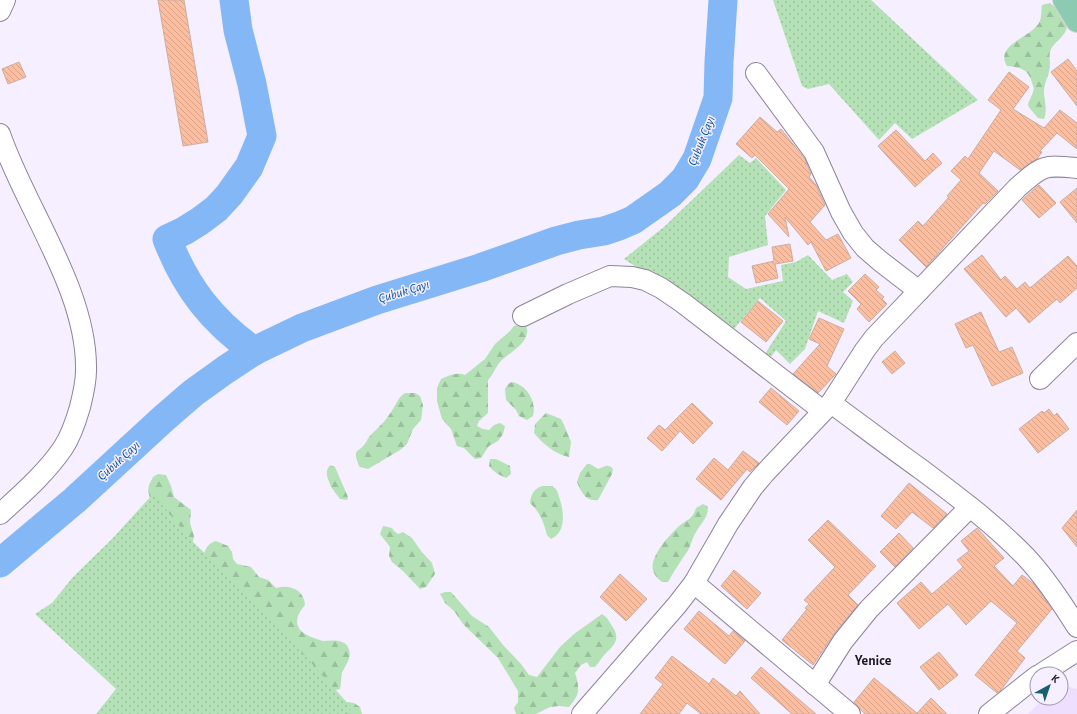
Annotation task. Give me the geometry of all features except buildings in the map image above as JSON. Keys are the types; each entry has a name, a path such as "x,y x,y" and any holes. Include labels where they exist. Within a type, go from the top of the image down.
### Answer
{"main road":[{"path":"1064,0 1077,21"}],"street":[{"path":"0,10 5,0"},
{"path":"756,73 814,152 841,212 853,232 865,248 919,291"},
{"path":"0,134 20,184 61,268 74,304 85,346 86,371 84,392 71,434 63,448 31,485 0,514"},
{"path":"582,714 672,610 694,582 728,524 753,487 827,407 874,338 1017,188 1032,175 1047,166 1077,168"},
{"path":"523,316 610,276 632,277 645,280 661,288 970,507 1000,532 1026,557 1060,601 1077,627"},
{"path":"1040,379 1077,343"},
{"path":"815,685 843,641 870,609 970,507"},
{"path":"694,582 848,714"},
{"path":"1054,666 1077,651"},
{"path":"989,714 1029,682"}],"shaded area":[{"path":"1069,687 1077,689 1077,714 1028,714 1036,706 1069,706"}],"green space":[{"path":"773,0 871,0 978,100 912,139 895,123 879,140 829,84 808,89 802,86"},
{"path":"1050,3 1063,15 1067,28 1050,52 1050,68 1044,88 1046,108 1044,119 1038,118 1028,104 1034,89 1028,74 1022,69 1007,66 1004,59 1005,53 1009,47 1035,28 1039,23 1042,5"},
{"path":"739,155 750,163 756,158 786,190 765,216 768,245 729,257 728,277 746,289 783,281 781,265 796,262 808,255 832,280 847,274 853,282 843,292 853,301 844,323 818,311 805,349 790,364 776,350 770,358 765,354 786,321 760,298 734,329 703,305 668,283 646,273 624,259 665,226"},
{"path":"526,323 526,338 516,349 500,362 488,380 488,413 479,421 477,426 489,430 494,425 500,423 505,426 503,434 498,441 489,446 481,458 475,459 464,448 457,446 451,429 442,419 437,401 437,388 441,379 456,374 465,375 485,359 495,344 514,326"},
{"path":"512,382 526,390 534,405 533,416 527,420 519,416 516,410 506,400 505,389 508,384"},
{"path":"405,393 415,393 420,396 423,405 421,420 413,429 407,444 400,450 368,469 360,467 356,458 356,453 385,421"},
{"path":"546,413 561,419 571,442 569,457 559,454 550,448 534,433 535,424"},
{"path":"490,459 496,459 510,466 511,474 506,478 497,473 489,466"},
{"path":"587,464 590,464 598,469 609,466 613,469 612,474 598,500 590,499 584,496 577,482 580,473"},
{"path":"330,465 335,467 348,497 347,500 340,499 331,487 327,476 327,470"},
{"path":"158,474 166,475 174,497 191,510 190,523 194,536 192,546 151,502 148,491 149,485 153,477"},
{"path":"542,486 552,486 556,489 562,508 563,523 561,530 551,539 547,535 539,514 530,503 533,492"},
{"path":"153,494 192,541 256,602 352,708 345,714 96,714 116,689 35,614 52,603 73,577 112,539"},
{"path":"703,504 708,507 706,517 668,582 662,582 656,577 653,570 654,559 657,553 673,532 680,525 691,518 696,508"},
{"path":"383,526 392,528 398,534 403,532 412,538 432,563 435,574 426,587 420,589 392,562 389,556 390,547 380,534"},
{"path":"216,541 228,546 232,552 233,559 237,564 251,567 259,577 268,580 276,588 286,587 295,589 302,595 305,605 297,620 299,629 316,639 323,641 334,640 347,645 350,656 342,673 340,689 329,692 204,554 208,546"},
{"path":"451,592 472,616 489,627 529,675 537,677 560,647 574,634 602,614 608,619 614,630 616,640 613,646 595,667 590,667 587,662 581,665 575,673 578,683 578,691 569,707 550,707 536,714 516,714 514,708 518,702 518,691 498,658 464,625 454,611 445,603 440,594"},
{"path":"348,702 354,703 360,707 362,714 325,714"}],"waterway":[{"path":"234,0 238,30 252,84 262,136 249,167 229,195 216,209 200,221 167,239 174,257 202,302 225,328 254,351"},
{"name":"Çubuk Çayı","path":"0,563 75,500 193,393 254,351 302,328 377,300 480,268 556,241 604,231 619,226 633,220 670,194 685,179 697,159 718,98 723,0"}],"district":[{"name":"Yenice","path":"873,661"}]}
